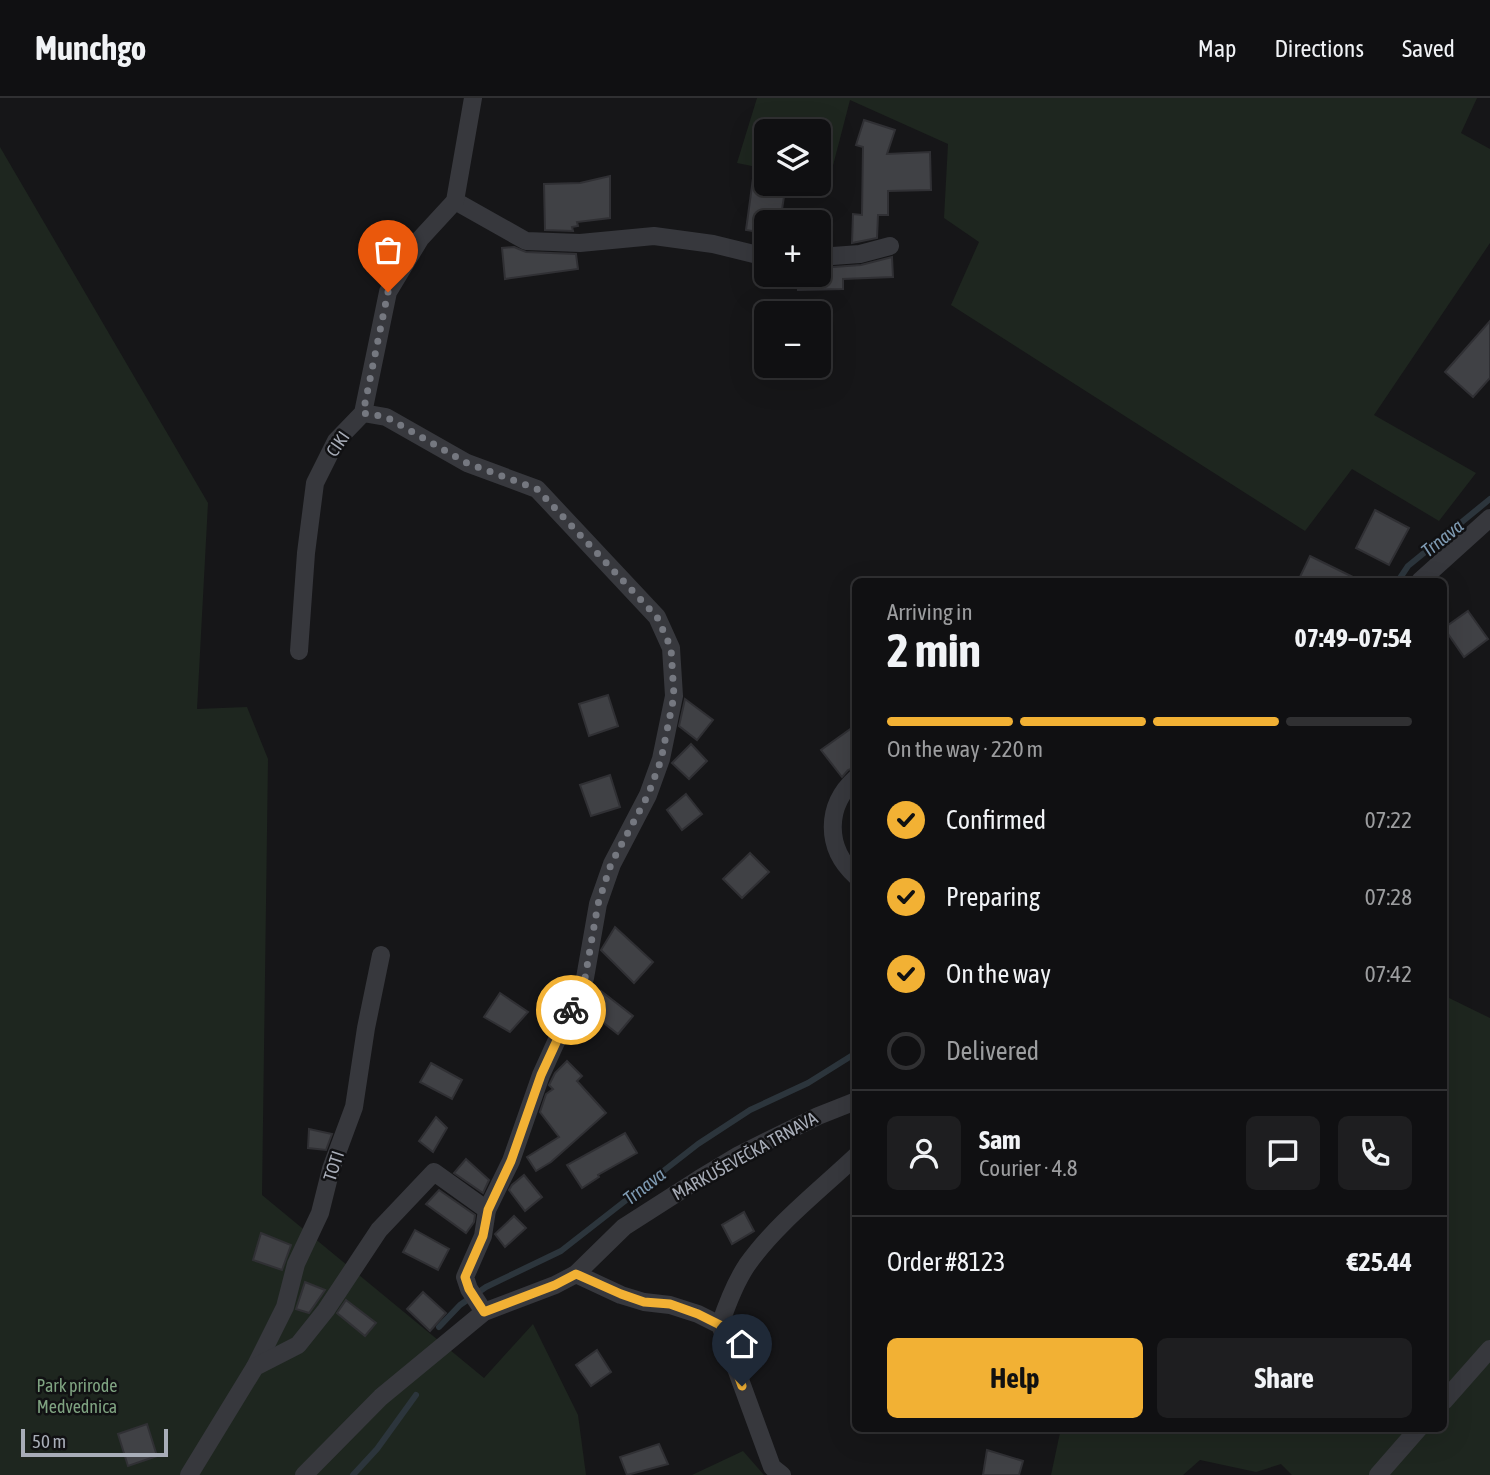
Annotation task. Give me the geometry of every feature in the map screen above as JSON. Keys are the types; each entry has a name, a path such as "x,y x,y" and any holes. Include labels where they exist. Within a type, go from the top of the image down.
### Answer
{"street":[{"path":"474,98 455,201 420,239 388,292 363,413 386,417 467,463 537,489 657,617 671,648 674,696 661,760 648,795 611,864 598,904 585,978 541,1075 511,1161 488,1210 483,1236 465,1277 476,1301"},
{"path":"455,201 526,241 580,243 654,236 713,244 754,254"},
{"path":"831,256 860,254 890,246"},
{"name":"CIKI","path":"299,651 306,553 315,483 336,442 363,413"},
{"path":"1423,578 1490,518"},
{"path":"852,782 841,794 831,822 834,842 846,867 852,872"},
{"name":"TOTI","path":"189,1475 255,1367 285,1307 296,1264 320,1213 331,1169 354,1107 381,955"},
{"name":"MARKUŠEVEČKA TRNAVA","path":"576,1274 624,1227 699,1179 739,1155 818,1116 852,1103"},
{"path":"782,1475 772,1467 720,1325 728,1302 747,1266 764,1243 852,1160"},
{"path":"255,1367 298,1345 326,1310 379,1230 434,1172 488,1210"},
{"path":"304,1475 476,1301 555,1285 576,1274 621,1294 644,1302 670,1304 720,1325"},
{"path":"1447,1398 1490,1349"},
{"path":"1378,1475 1416,1432"}],"green space":[{"path":"757,98 1477,98 1461,133 1490,149 1490,243 1374,415 1476,473 1439,521 1352,469 1305,531 951,305 979,242 944,218 948,144 850,100 831,173 831,119 754,119 754,167 737,163"},
{"name":"Park prirode Medvednica","path":"0,147 208,503 197,709 247,707 268,759 262,1195 484,1378 533,1324 578,1415 586,1475 0,1475"},
{"path":"1447,997 1490,1018 1490,1475 1292,1475 1281,1464 1256,1472 1200,1460 1183,1475 1051,1475 1060,1432 1447,1432"},
{"path":"743,1451 764,1475 692,1475"}],"building":[{"path":"864,120 895,130 887,154 930,152 931,190 888,191 888,215 878,215 877,238 852,243 853,214 862,215 863,147 856,145"},
{"path":"754,171 754,196 784,196 782,210 754,210 754,231 746,230"},
{"path":"610,176 610,218 577,222 578,226 572,227 573,231 545,230 544,184 580,183"},
{"path":"514,247 526,252 576,254 578,269 505,279 502,248"},
{"path":"892,257 893,277 843,279 843,289 798,290 798,287 831,287 831,267 861,265"},
{"path":"1490,321 1490,378 1473,397 1445,372"},
{"path":"1375,510 1409,528 1389,565 1356,548"},
{"path":"1310,556 1355,578 1299,578"},
{"path":"1468,611 1488,639 1464,657 1447,632 1447,626"},
{"path":"608,695 618,726 589,736 579,704"},
{"path":"685,699 713,720 697,740 679,726"},
{"path":"852,728 852,768 842,777 821,750"},
{"path":"691,744 707,761 689,779 672,763"},
{"path":"610,775 620,807 591,816 580,785"},
{"path":"686,794 702,814 682,830 667,810"},
{"path":"750,853 769,872 742,898 723,879"},
{"path":"615,927 653,962 634,983 601,950"},
{"path":"601,991 633,1016 618,1034 587,1010"},
{"path":"500,993 528,1012 510,1032 484,1017"},
{"path":"567,1061 582,1076 577,1081 606,1113 551,1162 536,1171 527,1157 559,1137 540,1112 546,1094 553,1089 549,1085 555,1073"},
{"path":"431,1063 462,1080 452,1099 420,1082"},
{"path":"436,1117 447,1128 433,1152 419,1141"},
{"path":"309,1129 332,1134 326,1150 308,1148"},
{"path":"625,1133 637,1153 598,1175 599,1177 582,1188 567,1165"},
{"path":"466,1159 489,1180 483,1193 454,1173"},
{"path":"524,1175 542,1197 525,1211 509,1190"},
{"path":"439,1190 475,1215 474,1222 466,1233 426,1204"},
{"path":"744,1212 754,1231 732,1244 722,1225"},
{"path":"514,1216 526,1228 505,1247 495,1234"},
{"path":"415,1230 449,1249 438,1270 403,1252"},
{"path":"261,1233 291,1245 282,1270 253,1260"},
{"path":"305,1282 325,1290 309,1313 296,1309"},
{"path":"423,1292 446,1313 430,1331 407,1309"},
{"path":"346,1300 376,1323 365,1336 337,1313"},
{"path":"597,1350 611,1372 591,1386 576,1365"},
{"path":"147,1424 157,1456 128,1466 118,1434"},
{"path":"659,1444 668,1464 627,1475 620,1457"},
{"path":"987,1450 1023,1461 1019,1475 983,1475"}],"waterway":[{"name":"Trnava","path":"1400,578 1408,566 1490,499"},
{"name":"Trnava","path":"439,1327 460,1305 486,1287 561,1251 698,1144 750,1110 808,1083 852,1056"},
{"name":"Trnava","path":"353,1475 377,1449 416,1395"}],"way so far":[{"path":"388,292 363,413 386,417 467,463 537,489 657,617 671,648 674,696 661,760 648,795 611,864 598,904 585,978 571,1010"}],"route":[{"path":"571,1010 541,1075 511,1161 488,1210 483,1236 465,1277 469,1289 484,1312 555,1285 576,1274 644,1302 670,1304 720,1325 742,1386"}]}
